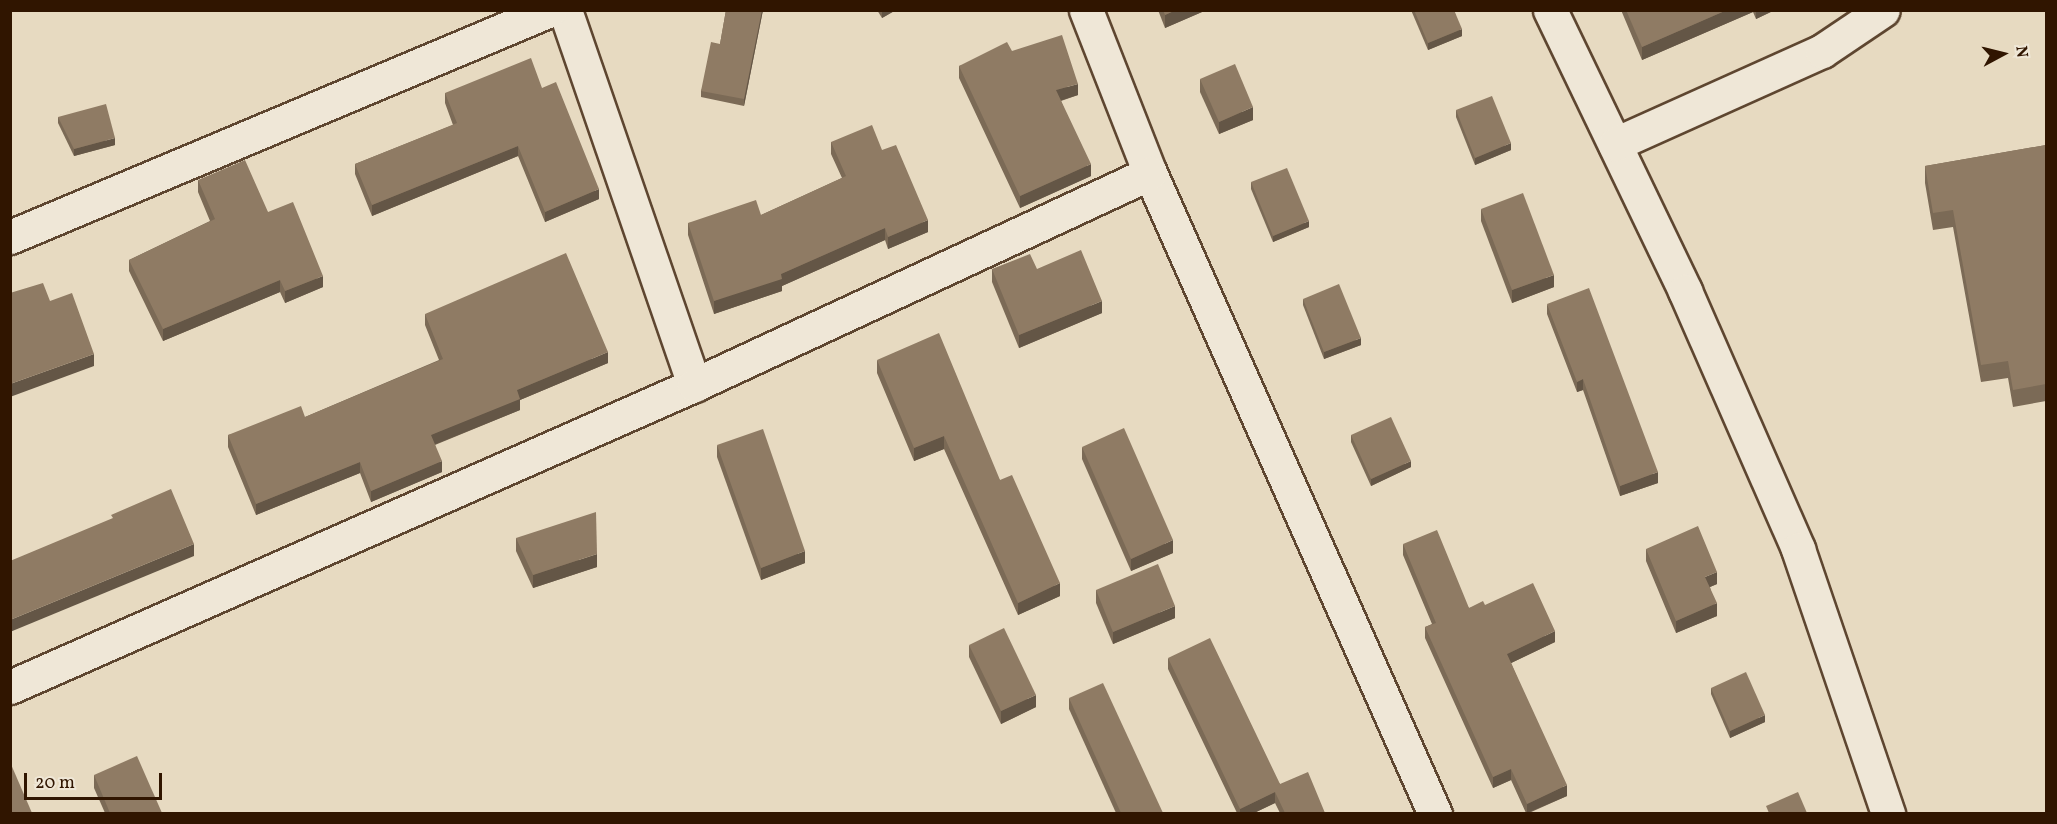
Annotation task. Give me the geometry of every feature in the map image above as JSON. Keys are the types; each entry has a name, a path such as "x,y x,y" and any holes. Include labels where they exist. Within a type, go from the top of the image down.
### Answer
{"street":[{"path":"10,237 550,10"},
{"path":"565,10 694,385"},
{"path":"1086,10 1150,173 1435,813"},
{"path":"1550,10 1615,144 1798,549 1888,813"},
{"path":"1615,144 1822,51 1883,10"},
{"path":"10,687 694,385 1150,173"}],"building":[{"path":"726,10 762,10 744,99 701,91 711,42 720,44"},
{"path":"1163,10 1176,10 1165,15"},
{"path":"1414,10 1454,10 1462,29 1428,43"},
{"path":"1626,10 1727,10 1642,47"},
{"path":"1062,35 1078,84 1056,90 1091,164 1020,196 959,66 1007,42 1012,51"},
{"path":"531,58 542,88 556,82 599,189 545,212 518,146 372,205 355,164 457,123 445,93"},
{"path":"1235,64 1253,107 1219,122 1200,79"},
{"path":"1492,96 1511,143 1475,158 1456,110"},
{"path":"106,104 115,138 74,149 58,117"},
{"path":"872,125 882,150 896,145 928,220 888,237 885,228 781,274 782,279 714,301 688,223 756,200 761,215 846,176 831,142"},
{"path":"2046,145 2046,384 2013,390 2008,361 1981,365 1953,210 1933,213 1925,166"},
{"path":"245,160 268,212 293,202 323,276 285,291 280,280 163,329 129,260 215,219 198,180"},
{"path":"1287,168 1309,221 1273,236 1251,182"},
{"path":"1523,193 1554,275 1512,290 1481,209"},
{"path":"1081,250 1102,301 1019,335 992,269 1030,254 1037,269"},
{"path":"566,253 608,352 517,390 520,399 431,435 442,461 371,491 360,462 256,504 228,435 301,406 305,417 443,359 425,314"},
{"path":"43,283 50,301 72,293 94,354 10,384 10,293"},
{"path":"1339,284 1361,338 1324,352 1303,299"},
{"path":"1589,288 1658,472 1620,486 1583,379 1577,382 1547,304"},
{"path":"939,333 1000,480 1012,475 1060,583 1018,603 944,436 914,448 877,360"},
{"path":"1391,417 1411,461 1371,479 1351,435"},
{"path":"1124,428 1173,540 1131,559 1082,447"},
{"path":"763,429 805,551 761,568 717,445"},
{"path":"171,489 194,544 10,620 10,561 113,518 111,515"},
{"path":"596,512 597,554 533,575 516,538"},
{"path":"1698,526 1717,572 1705,577 1717,603 1676,621 1646,549"},
{"path":"1437,530 1469,608 1483,601 1485,605 1533,583 1555,631 1507,654 1567,785 1527,804 1511,769 1493,777 1425,627 1436,623 1403,544"},
{"path":"1158,564 1175,606 1113,632 1096,590"},
{"path":"1004,628 1036,695 1001,711 969,645"},
{"path":"1210,638 1280,784 1308,772 1325,813 1285,813 1275,792 1240,809 1168,658"},
{"path":"1746,672 1765,715 1730,731 1711,688"},
{"path":"1103,683 1163,813 1121,813 1069,698"},
{"path":"137,756 162,813 110,813 94,775"},
{"path":"10,762 32,813 10,813"},
{"path":"1798,792 1807,813 1769,813 1766,806"}]}
